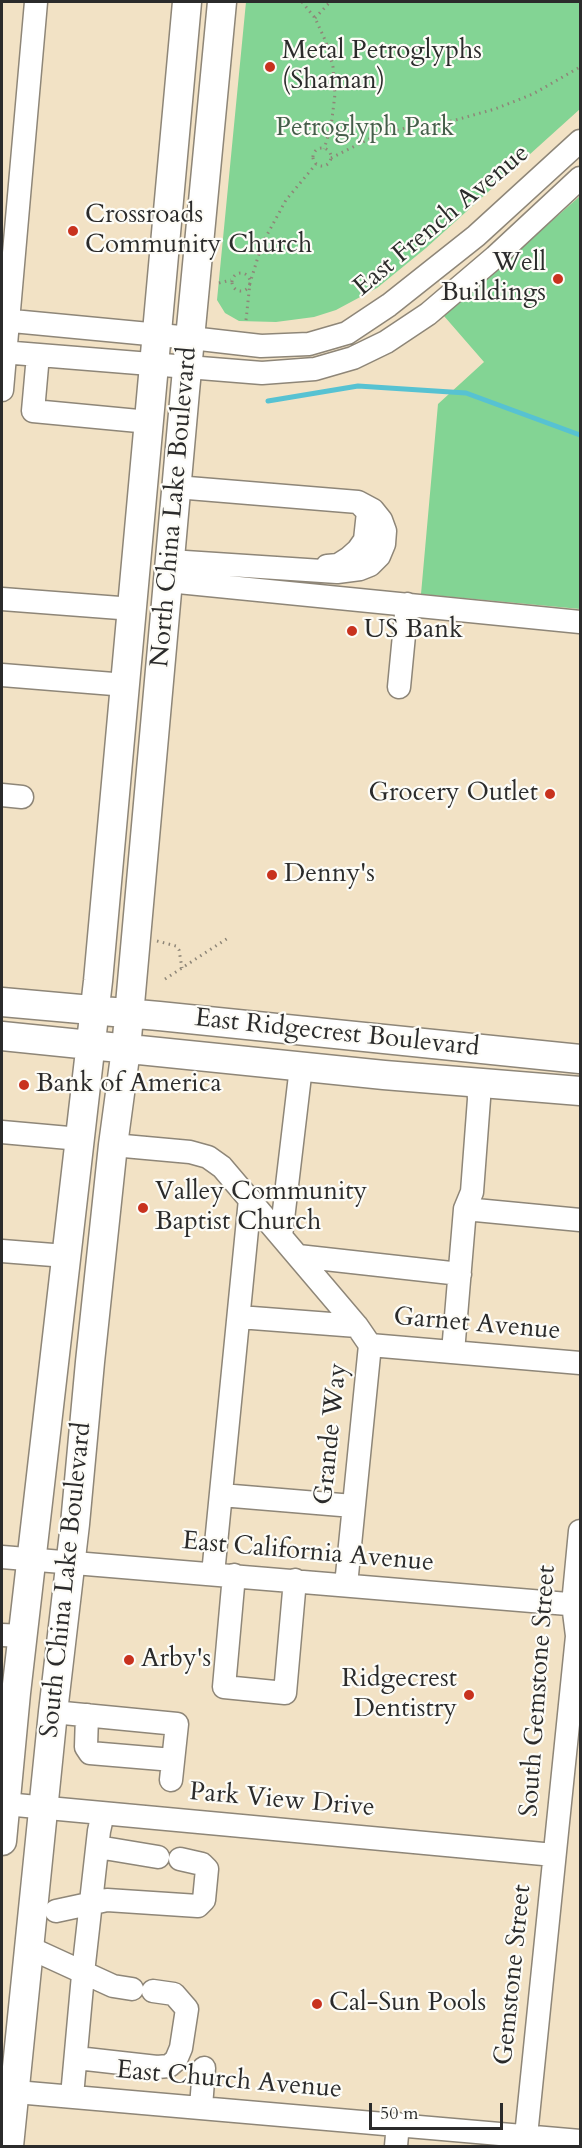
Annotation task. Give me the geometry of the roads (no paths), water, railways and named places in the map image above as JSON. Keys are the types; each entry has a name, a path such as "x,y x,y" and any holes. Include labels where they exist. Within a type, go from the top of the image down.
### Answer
{"main road":[{"name":"North China Lake Boulevard","path":"94,1010 126,685 187,2"},
{"path":"207,2 199,101 210,129"},
{"name":"North China Lake Boulevard","path":"129,1013 222,2"},
{"path":"141,516 150,526 156,545 149,638 152,649 162,660"},
{"name":"East Ridgecrest Boulevard","path":"2,1002 580,1059"},
{"name":"South China Lake Boulevard","path":"2,1841 12,1635 31,1559 94,1010"},
{"name":"South China Lake Boulevard","path":"9,2146 9,2090 30,1948 113,1145 129,1013"},
{"name":"East Ridgecrest Boulevard","path":"2,1036 301,1067 580,1091"}],"street":[{"path":"2,390 4,321 36,2"},
{"name":"East French Avenue","path":"4,321 261,346 309,344 347,333 390,305 476,237 580,141"},
{"path":"3,352 262,373 315,369 353,358 386,342 428,314 495,257 580,178"},
{"path":"38,356 33,411 149,422"},
{"path":"169,571 337,572 360,569 370,565 379,556 384,544 385,531 381,520 374,510 358,502 176,488"},
{"path":"169,571 407,604 580,622"},
{"path":"2,599 133,609"},
{"path":"399,687 407,604"},
{"path":"2,675 126,685"},
{"path":"281,1236 301,1067"},
{"path":"453,1352 465,1209 472,1192 478,1083"},
{"path":"2,1132 80,1139"},
{"name":"Grande Way","path":"113,1145 190,1152 208,1157 222,1167 357,1326 369,1345 346,1585"},
{"path":"250,1199 221,1495 224,1687 285,1693 295,1580"},
{"path":"465,1209 580,1220"},
{"path":"2,1251 66,1257"},
{"path":"298,1256 460,1274"},
{"path":"239,1317 357,1326"},
{"name":"Garnet Avenue","path":"369,1345 580,1363"},
{"path":"221,1495 353,1506"},
{"name":"South Gemstone Street","path":"554,1855 577,1630 580,1531"},
{"name":"East California Avenue","path":"2,1557 577,1604"},
{"path":"53,1712 87,1715 177,1725 172,1770 90,1753 86,1746 87,1715"},
{"name":"Park View Drive","path":"5,1804 554,1855"},
{"path":"72,2096 101,1813"},
{"path":"101,1813 90,1885 107,1900"},
{"path":"56,1911 107,1900 198,1906 204,1900 207,1869 202,1864 98,1847"},
{"name":"Gemstone Street","path":"526,2136 554,1855"},
{"path":"30,1948 133,1989 174,1994 187,2008 182,2048 176,2060 169,2066 156,2067 77,2058"},
{"path":"81,2000 133,1989"},
{"path":"201,2107 204,2068"},
{"name":"East Church Avenue","path":"9,2090 201,2107 397,2135 526,2136 580,2141"}],"waterway":[{"path":"268,401 358,386 466,393 580,435"}],"place":[{"name":"Metal Petroglyphs (Shaman)","path":"270,67"},
{"name":"Crossroads Community Church","path":"73,231"},
{"name":"Well Buildings","path":"558,279"},
{"name":"US Bank","path":"352,631"},
{"name":"Grocery Outlet","path":"550,794"},
{"name":"Denny's","path":"272,875"},
{"name":"Bank of America","path":"24,1085"},
{"name":"Valley Community Baptist Church","path":"143,1208"},
{"name":"Arby's","path":"129,1660"},
{"name":"Ridgecrest Dentistry","path":"469,1695"},
{"name":"Cal-Sun Pools","path":"317,2004"}],"park label":[{"name":"Petroglyph Park","path":"365,129"}]}
